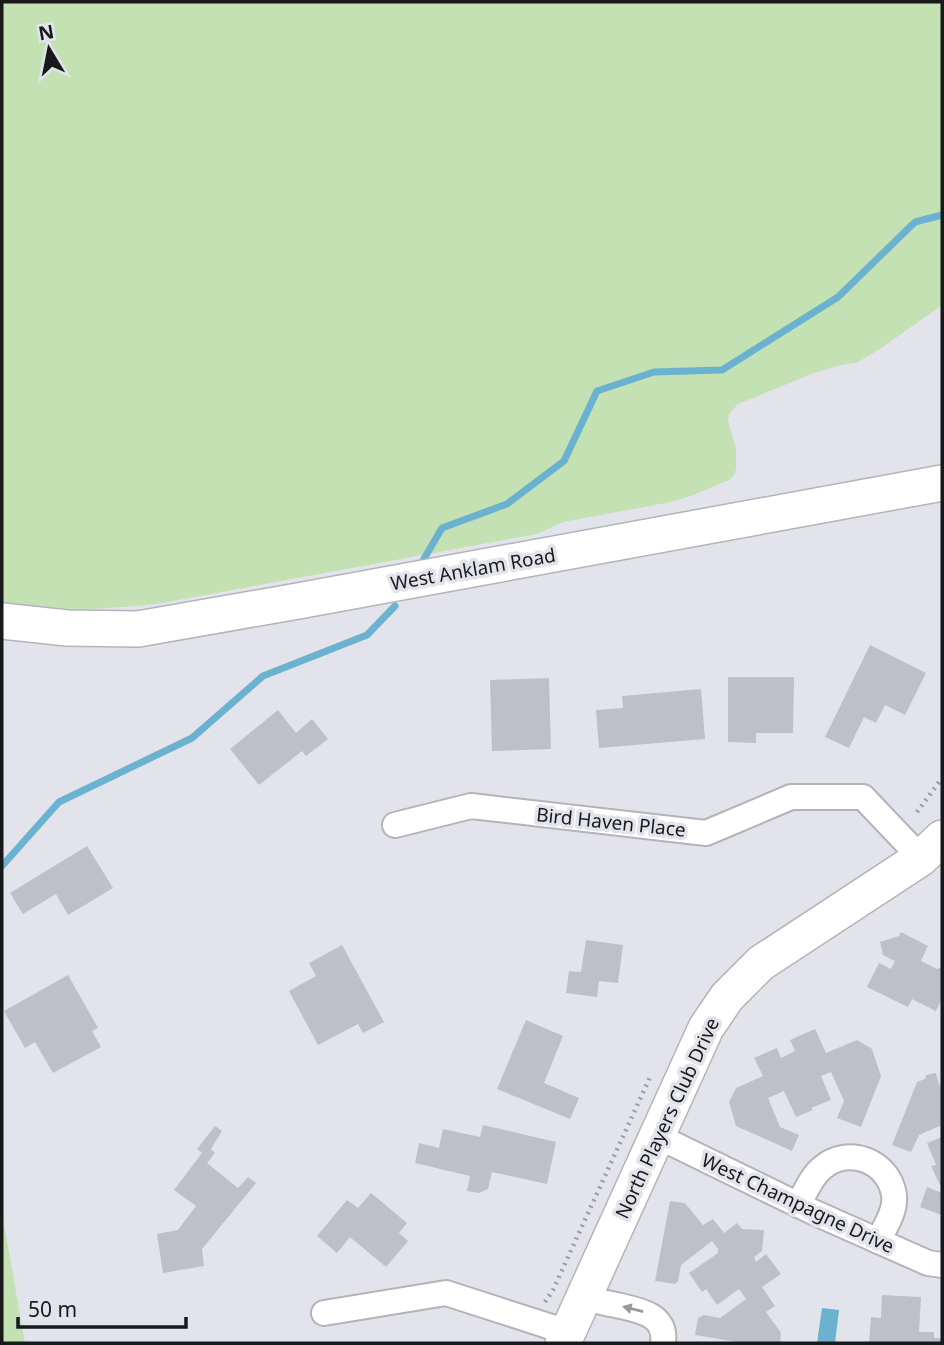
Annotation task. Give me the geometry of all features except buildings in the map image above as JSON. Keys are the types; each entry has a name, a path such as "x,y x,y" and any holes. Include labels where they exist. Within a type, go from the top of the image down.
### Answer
{"main road":[{"name":"West Anklam Road","path":"2,621 67,628 138,629 942,482"},
{"path":"929,813 932,848"},
{"name":"North Players Club Drive","path":"565,1338 706,1028 727,997 761,963 932,848"}],"street":[{"name":"Bird Haven Place","path":"395,825 471,806 706,833 791,797 863,797 932,848"},
{"name":"West Champagne Drive","path":"657,1136 798,1205 928,1263 942,1265"},
{"path":"798,1205 812,1180 832,1161 859,1157 872,1162 883,1171 894,1196 893,1210 878,1241"},
{"path":"324,1313 446,1293 565,1338"},
{"path":"583,1298 645,1312 661,1327 663,1343"}],"path":[{"path":"929,813 942,778"}],"green space":[{"path":"2,2 942,2 942,305 856,363 814,373 738,404 729,414 728,421 736,448 734,475 729,480 691,496 563,522 537,534 162,603 82,609 2,602"},
{"path":"2,1212 25,1343 2,1343"}],"water":[{"path":"822,1308 839,1310 835,1343 817,1343"}],"waterway":[{"path":"421,564 442,528 507,504 564,461 597,391 654,372 722,370 838,297 915,222 942,215"},
{"path":"2,866 59,802 192,738 263,676 367,635 395,606"}]}
